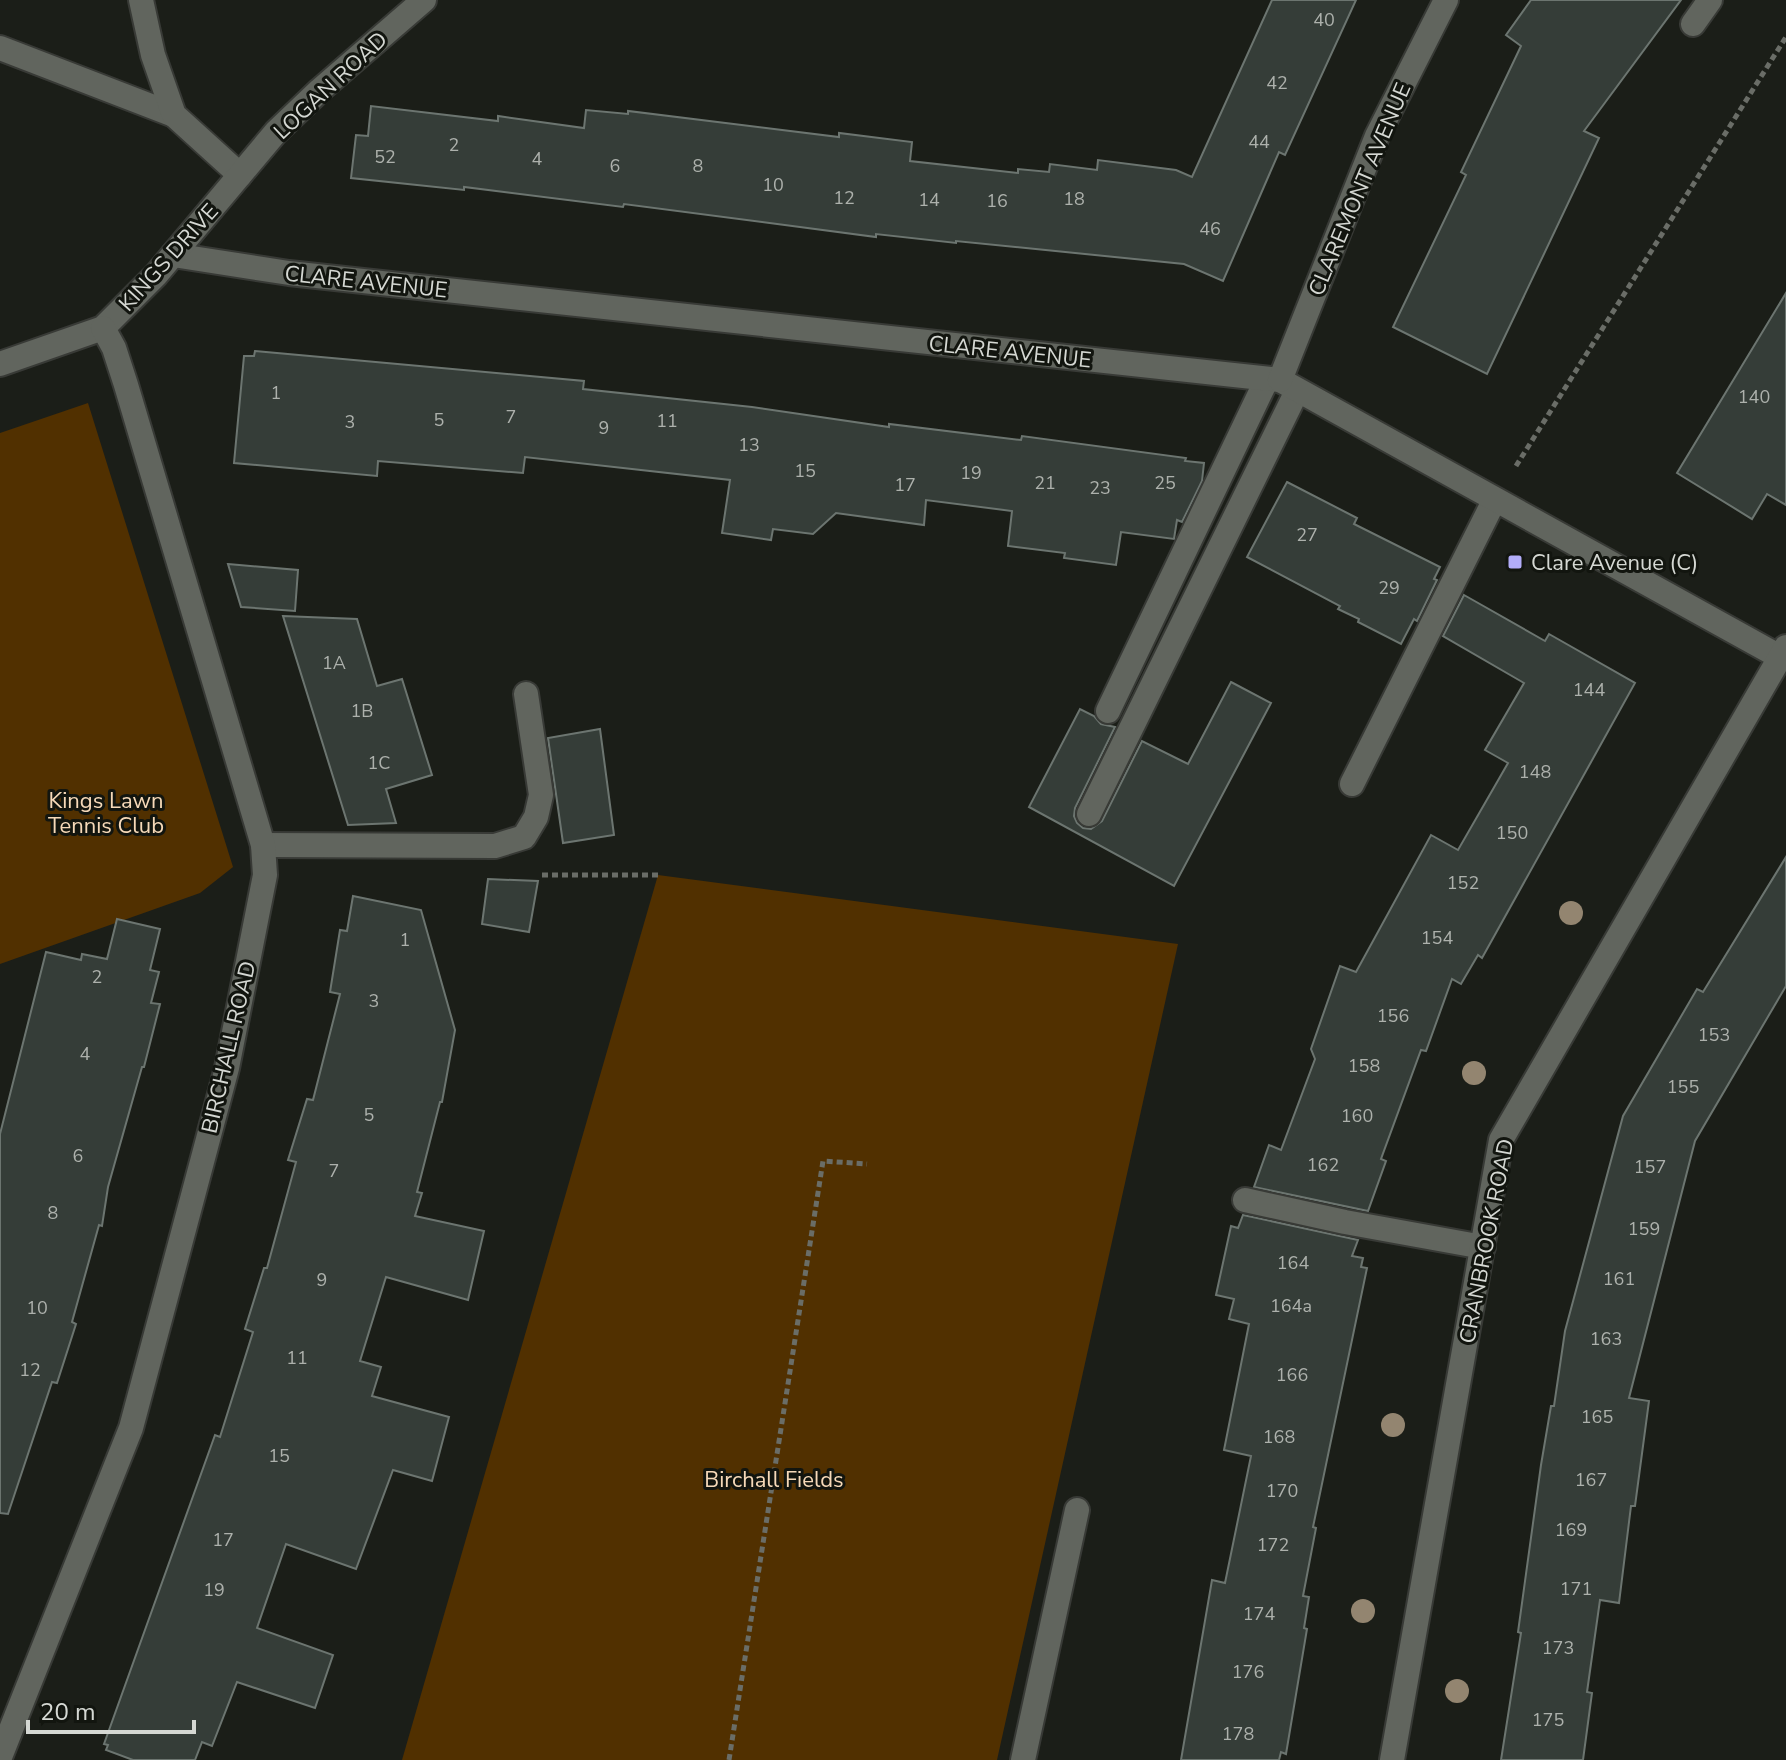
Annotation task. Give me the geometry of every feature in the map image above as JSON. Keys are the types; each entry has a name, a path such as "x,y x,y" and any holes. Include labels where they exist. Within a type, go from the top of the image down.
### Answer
{"street":[{"path":"141,0 153,55 174,115"},
{"name":"LOGAN ROAD","path":"240,175 276,132 320,90 424,0"},
{"name":"CLAREMONT AVENUE","path":"1281,383 1377,136 1446,0"},
{"path":"1693,24 1710,0"},
{"path":"0,48 174,115 240,175"},
{"name":"KINGS DRIVE","path":"0,364 103,328 156,275 240,175"},
{"name":"CLARE AVENUE","path":"173,255 305,274 1281,383 1494,501 1783,652"},
{"name":"BIRCHALL ROAD","path":"0,1757 131,1428 227,1068 265,875 263,845 126,385 114,348 103,328"},
{"path":"1108,711 1281,383"},
{"path":"1089,814 1281,383"},
{"path":"1352,784 1494,501"},
{"name":"CRANBROOK ROAD","path":"1392,1760 1501,1140 1783,652"},
{"path":"263,845 495,846 524,837 536,817 541,795 526,694"},
{"path":"1245,1200 1483,1247"},
{"path":"1023,1760 1077,1510"}],"path":[{"path":"1494,501 1786,37"},
{"path":"729,1760 823,1161 867,1164"}],"green space":[{"name":"Kings Lawn Tennis Club","path":"88,403 233,867 200,893 0,964 0,433"},
{"name":"Birchall Fields","path":"658,875 1178,944 997,1760 402,1760"}],"building":[{"path":"1272,0 1356,0 1285,155 1279,152 1223,281 1184,264 956,241 876,234 876,237 624,204 623,207 464,187 464,190 351,178 356,135 368,136 371,106 498,121 498,116 584,128 586,110 628,114 628,111 839,137 839,133 912,142 910,161 1018,173 1018,169 1049,172 1050,164 1097,170 1098,160 1176,170 1192,177"},
{"path":"1531,0 1681,0 1584,131 1599,138 1487,374 1393,327 1466,175 1461,172 1521,46 1506,35"},
{"path":"1786,293 1786,505 1767,494 1752,519 1677,473"},
{"path":"255,351 584,381 583,389 752,407 889,427 889,424 1021,440 1022,436 1186,458 1185,461 1204,463 1202,481 1182,522 1177,520 1174,539 1121,532 1116,565 1064,558 1065,553 1008,546 1012,511 926,500 924,525 836,513 813,534 773,529 771,540 722,533 730,480 525,457 523,473 378,461 377,476 234,463 244,356 254,356"},
{"path":"1287,482 1357,518 1354,524 1440,567 1417,621 1414,619 1401,644 1358,622 1359,619 1338,609 1340,606 1247,557"},
{"path":"228,564 298,570 295,611 241,607"},
{"path":"1464,595 1545,641 1549,634 1635,683 1482,958 1478,955 1461,984 1452,979 1426,1051 1421,1050 1381,1159 1386,1161 1368,1211 1254,1187 1269,1145 1281,1150 1315,1059 1311,1049 1340,966 1356,972 1431,835 1458,850 1508,763 1485,750 1524,683 1443,636"},
{"path":"283,616 357,619 377,686 402,679 432,775 386,789 396,823 348,825"},
{"path":"1231,682 1271,703 1174,886 1029,807 1080,709 1094,716 1101,724 1115,727 1075,808 1077,823 1091,829 1102,821 1142,741 1188,764"},
{"path":"600,729 614,835 563,843 548,738"},
{"path":"1786,857 1786,986 1695,1141 1629,1398 1649,1401 1619,1603 1600,1600 1587,1692 1592,1693 1583,1760 1501,1760 1521,1633 1518,1632 1541,1465 1565,1331 1623,1116 1697,989 1703,992"},
{"path":"488,879 538,881 529,932 482,924"},
{"path":"353,896 421,910 455,1030 442,1102 417,1192 422,1193 415,1216 484,1231 468,1300 386,1277 360,1361 381,1367 372,1396 449,1417 432,1481 393,1470 356,1569 286,1544 257,1628 333,1655 315,1708 237,1682 212,1746 202,1742 195,1760 133,1760 106,1750 108,1745 104,1744 215,1435 220,1437 253,1332 245,1329 264,1268 267,1268 296,1162 288,1160 307,1099 313,1100 340,994 330,992 340,930 347,931"},
{"path":"117,919 160,929 150,970 159,972 151,1003 160,1004 108,1187 102,1226 99,1225 72,1322 76,1324 57,1383 52,1382 8,1514 0,1513 0,1134 46,952 81,960 82,954 107,959"},
{"path":"1243,1215 1358,1240 1352,1256 1363,1258 1361,1267 1367,1268 1313,1527 1316,1528 1303,1596 1309,1597 1304,1628 1307,1629 1286,1754 1281,1752 1279,1760 1181,1760 1212,1580 1225,1583 1251,1456 1224,1450 1249,1324 1229,1319 1234,1299 1216,1295 1231,1226 1238,1228"}],"place":[{"name":"Clare Avenue (C)","path":"1515,562"}]}
